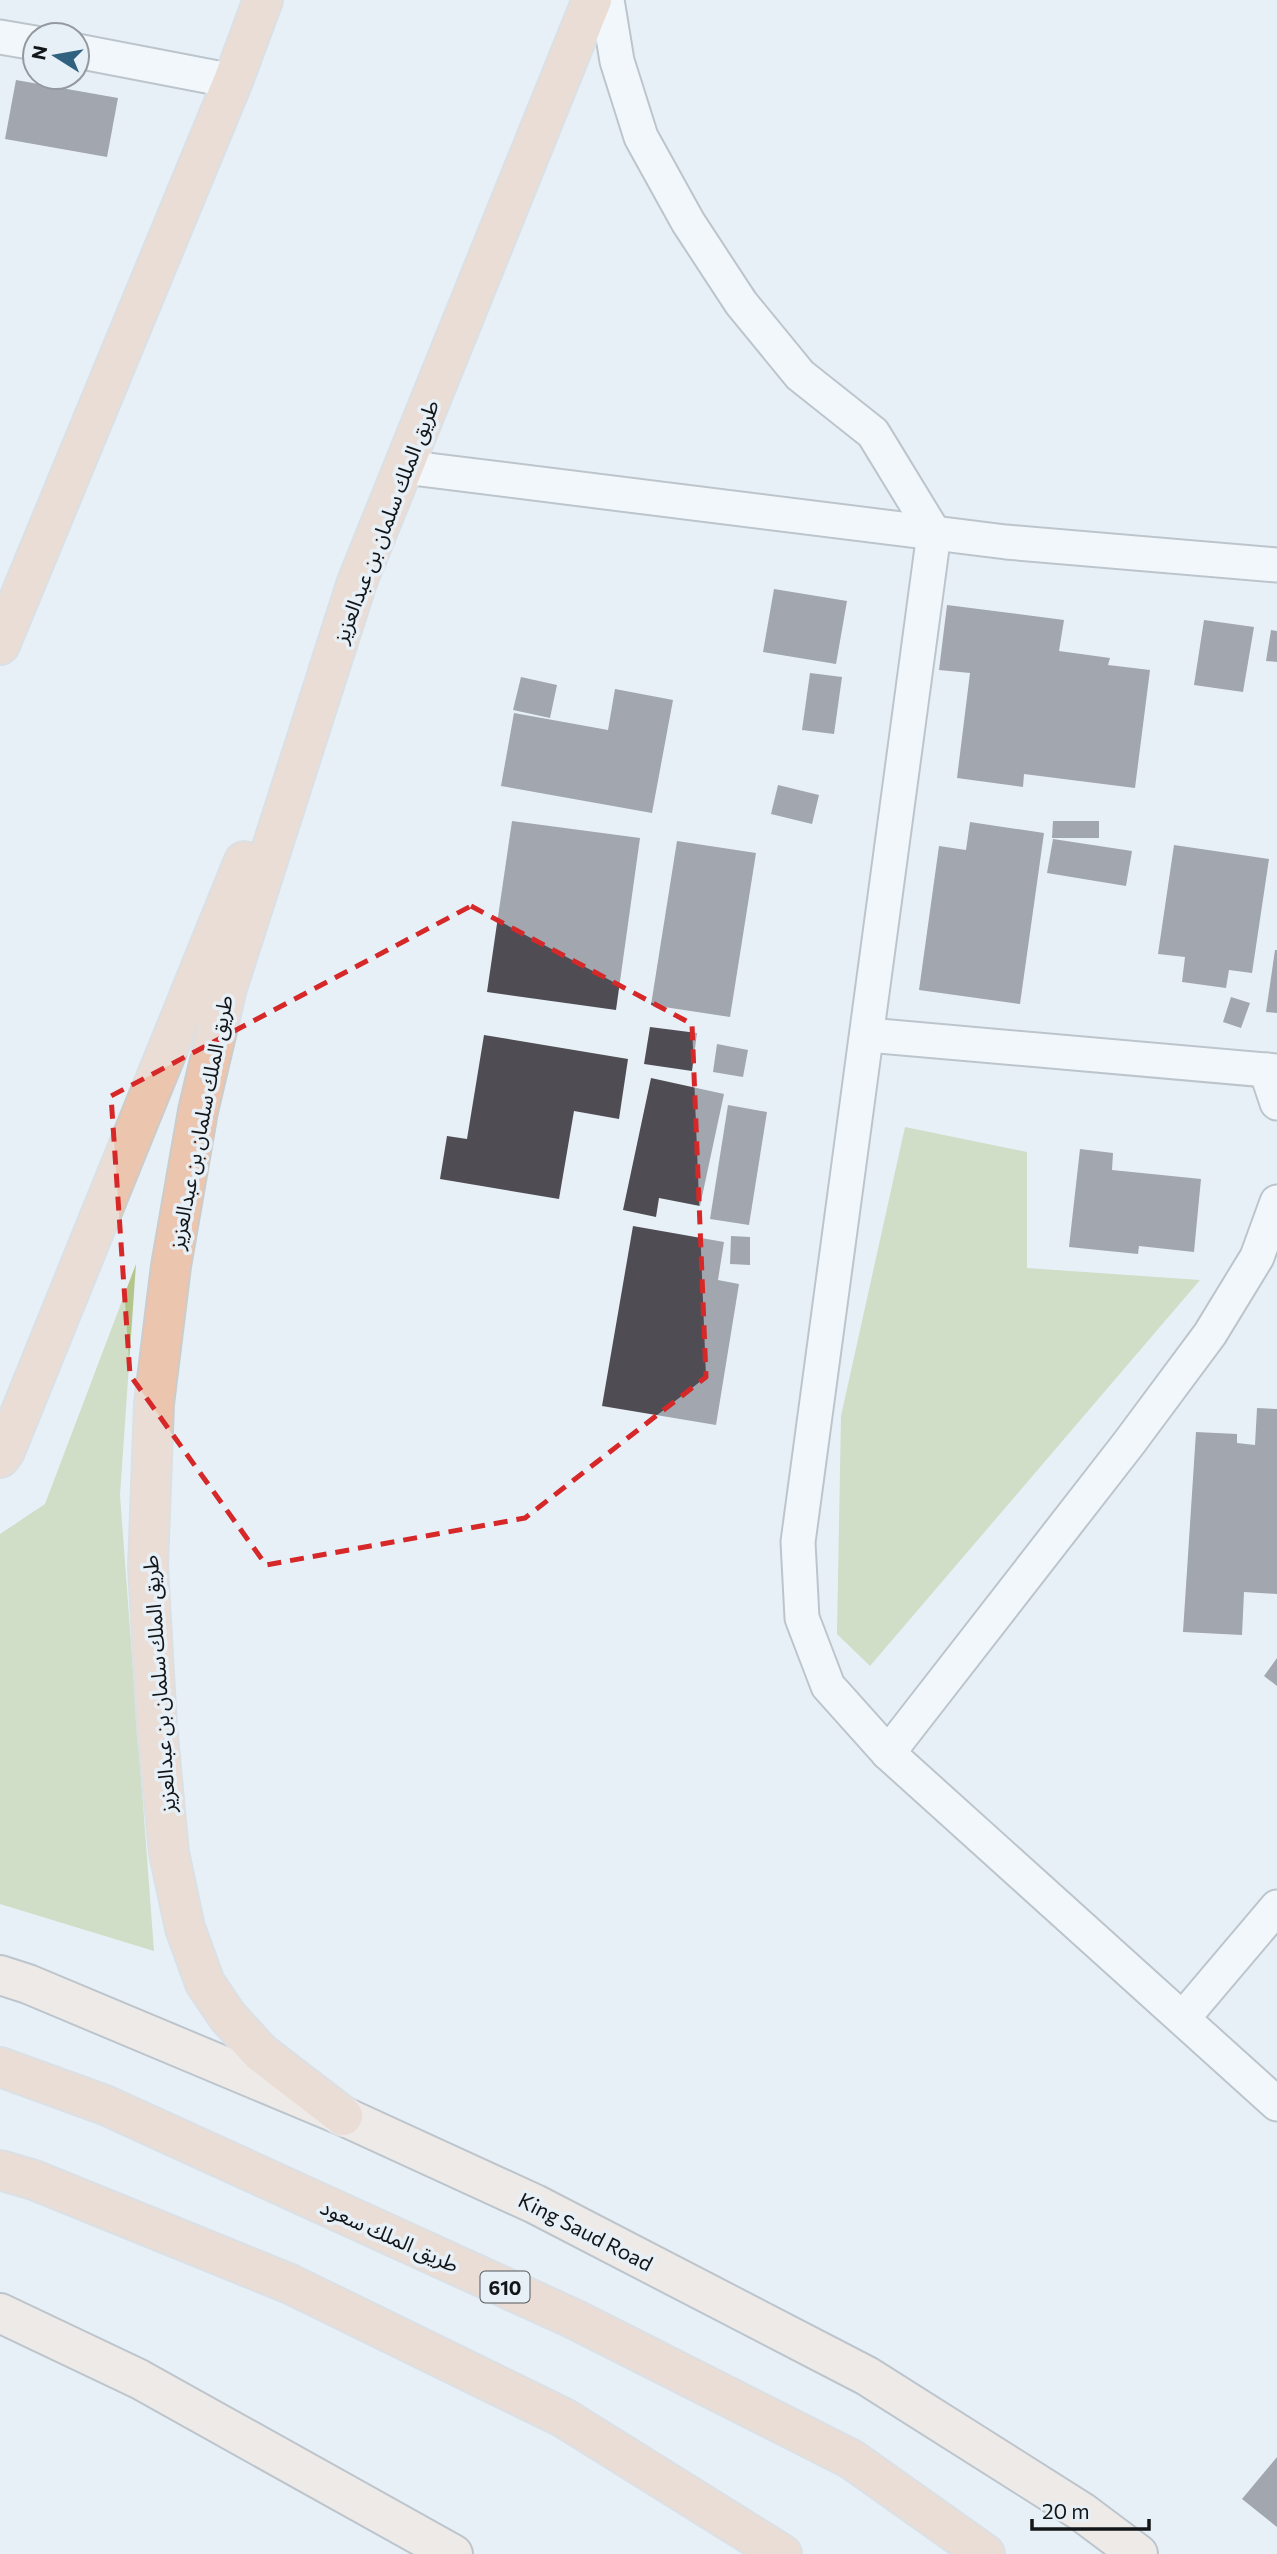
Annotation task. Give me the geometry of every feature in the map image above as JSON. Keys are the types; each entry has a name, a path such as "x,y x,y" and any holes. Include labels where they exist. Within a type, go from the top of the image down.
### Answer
{"main road":[{"path":"0,645 233,80 263,0"},
{"name":"طريق الملك سلمان بن عبدالعزيز","path":"343,2116 261,2053 228,2017 205,1983 185,1928 169,1853 157,1726 148,1567 154,1404 171,1266 198,1111 227,988 357,582 592,0"},
{"path":"0,1458 357,582"},
{"name":"King Saud Road","path":"0,1975 28,1984 343,2116 535,2204 867,2376 1082,2512 1138,2554"},
{"name":"طريق الملك سعود","path":"0,2067 105,2105 574,2319 851,2459 985,2554"},
{"path":"0,2170 34,2180 290,2284 539,2405 782,2554"},
{"path":"0,2313 139,2379 453,2554"}],"street":[{"path":"607,0 617,61 641,137 688,222 741,303 800,374 873,433 934,533 798,1542 803,1618 828,1686 888,1753 1277,2104"},
{"path":"0,37 21,41"},
{"path":"91,54 233,80"},
{"path":"404,467 934,533 1277,565"},
{"path":"868,1035 1272,1070 1277,1103"},
{"path":"888,1753 1129,1443 1210,1334 1257,1257 1277,1202"},
{"path":"1182,2018 1277,1907"}],"highlighted area":[{"path":"471,906 692,1024 706,1377 525,1518 266,1565 130,1375 111,1096"}],"green space":[{"path":"905,1127 1027,1152 1027,1268 1200,1280 870,1666 837,1634 841,1416"},
{"path":"136,1264 120,1495 154,1951 0,1904 0,1534 45,1504"}],"building":[{"path":"16,80 21,81 21,91 78,91 118,98 107,157 5,139"},
{"path":"774,589 847,601 836,664 763,652"},
{"path":"947,605 1064,620 1059,651 1110,658 1108,665 1150,670 1135,788 1024,774 1023,787 957,778 970,673 939,670"},
{"path":"1204,620 1254,627 1243,692 1194,685"},
{"path":"1271,630 1277,631 1277,662 1266,661"},
{"path":"810,673 842,677 834,734 802,730"},
{"path":"521,677 557,685 550,718 513,710"},
{"path":"615,689 673,700 652,813 501,786 514,713 608,730"},
{"path":"778,785 819,795 812,824 771,814"},
{"path":"512,821 640,838 616,1010 487,992"},
{"path":"1053,821 1099,821 1099,838 1052,838"},
{"path":"970,822 1044,833 1020,1004 919,990 939,846 966,850"},
{"path":"1053,839 1132,851 1126,886 1047,873"},
{"path":"677,841 756,853 730,1017 651,1005"},
{"path":"1174,845 1269,859 1252,973 1229,970 1226,988 1182,982 1185,957 1158,954"},
{"path":"1277,950 1277,1013 1266,1012"},
{"path":"1231,997 1250,1003 1241,1028 1223,1022"},
{"path":"650,1027 697,1033 692,1071 644,1064"},
{"path":"484,1035 628,1059 619,1119 574,1111 559,1199 440,1179 447,1136 467,1139"},
{"path":"717,1044 748,1050 743,1077 713,1072"},
{"path":"651,1078 724,1094 700,1206 659,1198 656,1217 623,1210"},
{"path":"728,1105 767,1112 749,1225 710,1219"},
{"path":"1080,1149 1113,1153 1112,1170 1201,1179 1194,1252 1139,1246 1138,1254 1069,1247"},
{"path":"633,1226 724,1242 718,1280 739,1284 716,1425 602,1406"},
{"path":"731,1236 750,1237 750,1265 730,1264"},
{"path":"1257,1408 1277,1409 1277,1594 1244,1592 1242,1635 1183,1632 1196,1432 1237,1434 1237,1443 1255,1445"},
{"path":"1277,1658 1277,1686 1264,1676"},
{"path":"1277,2457 1277,2527 1242,2499"}]}
